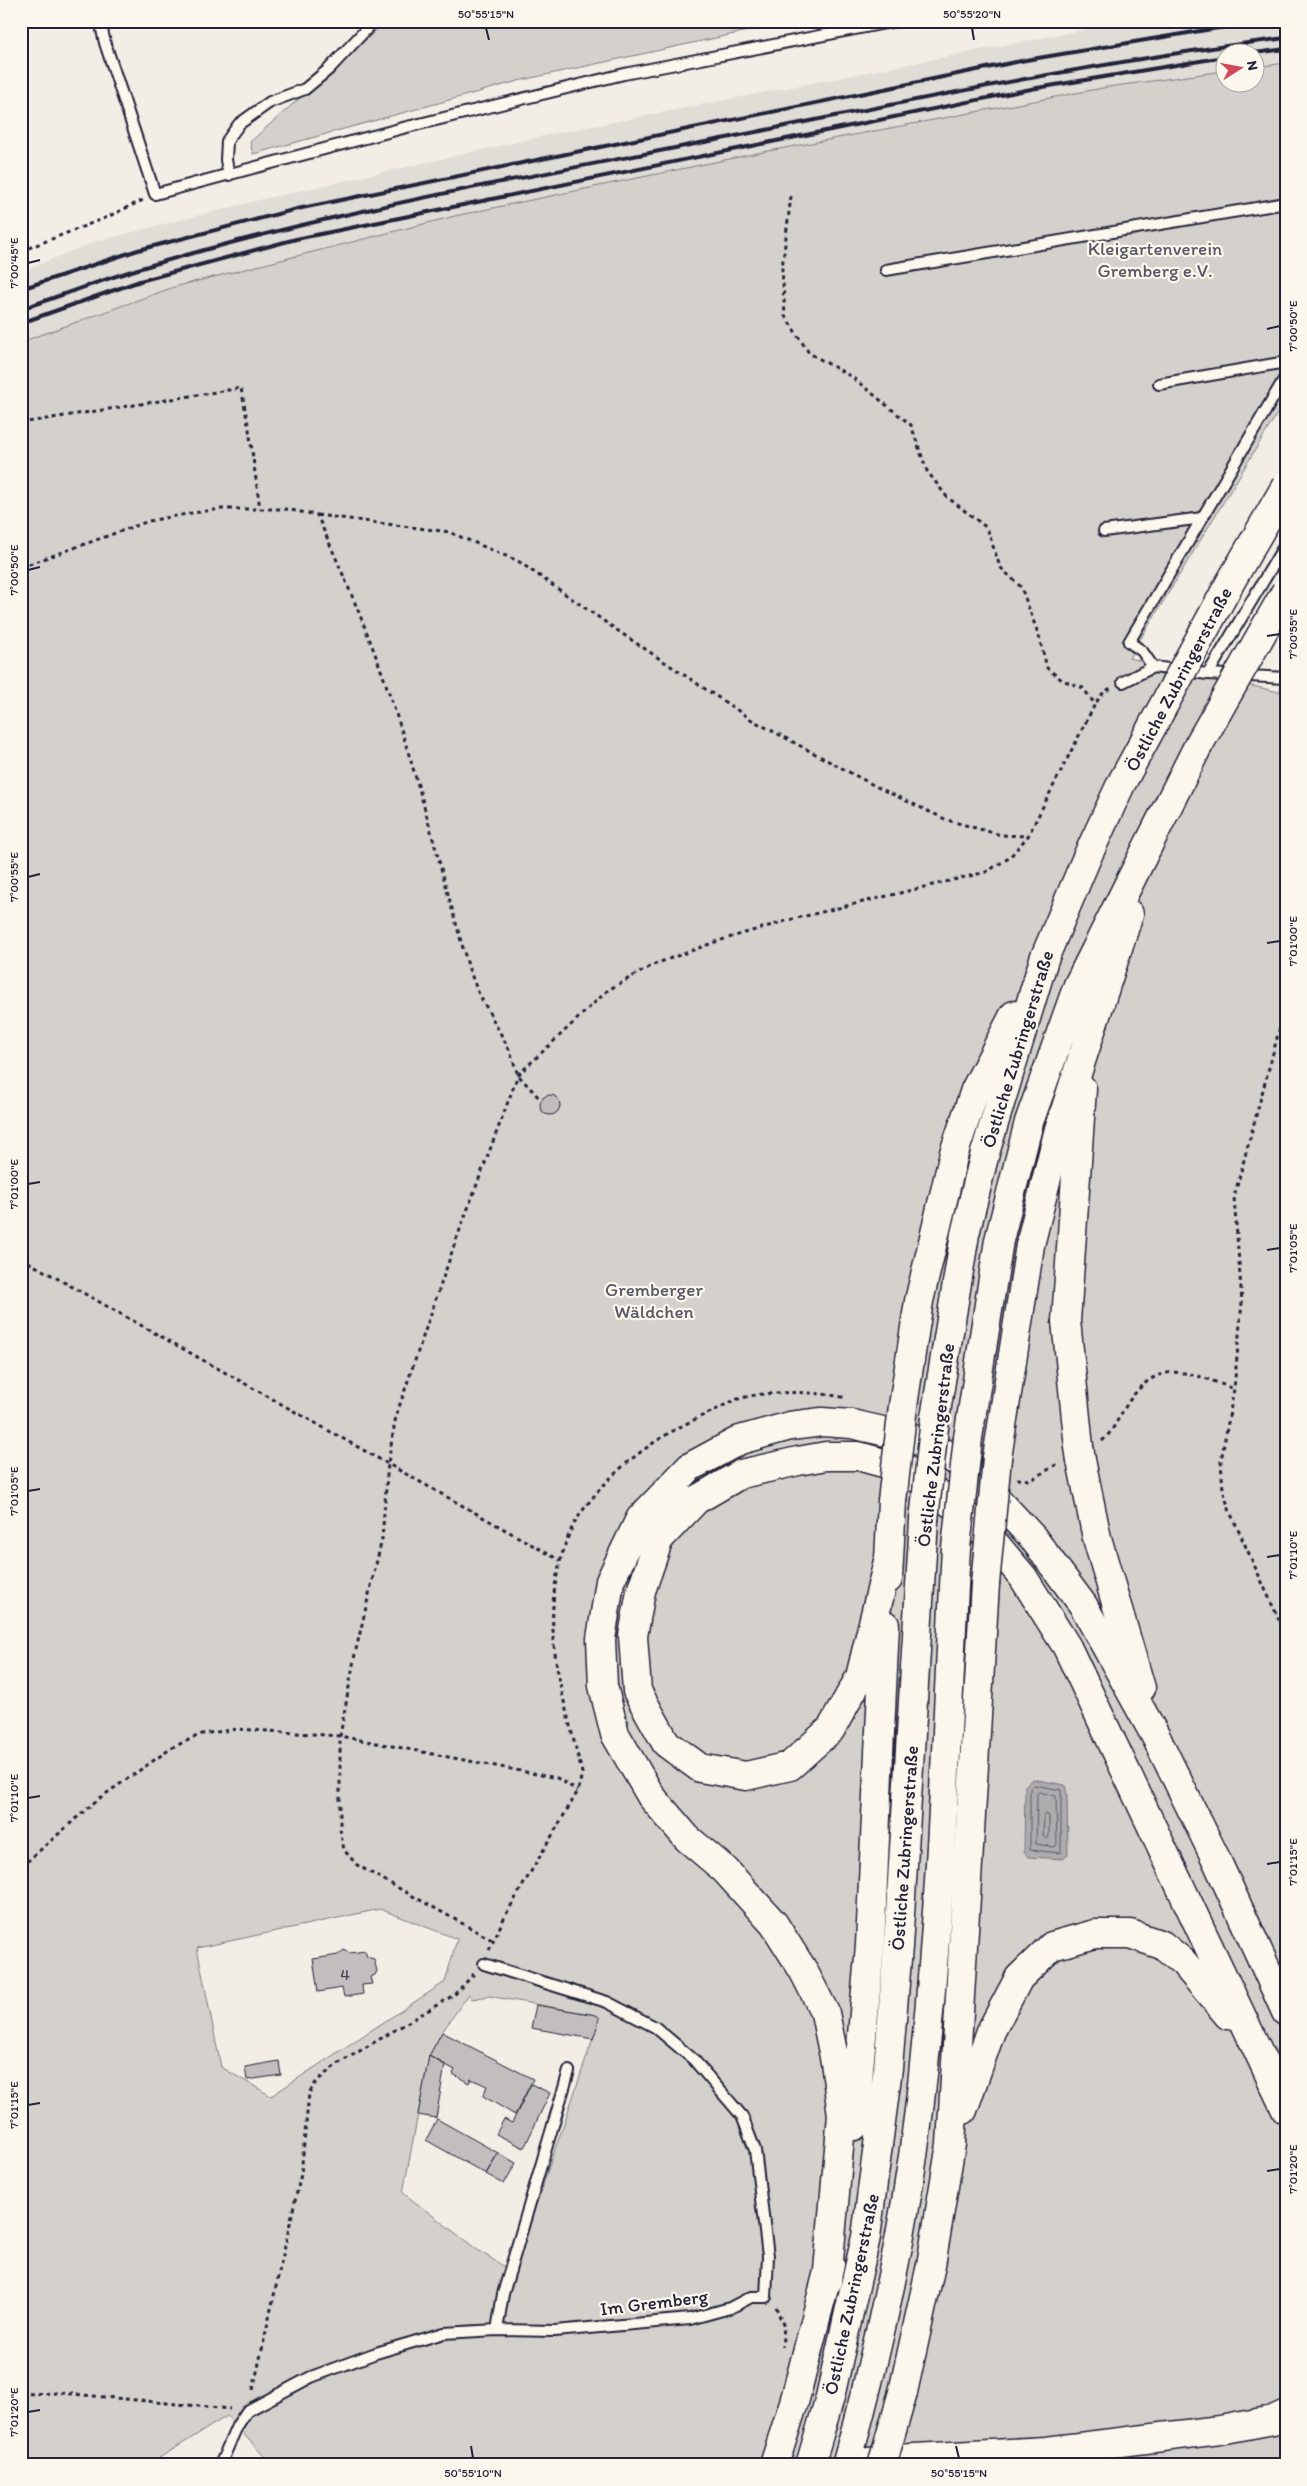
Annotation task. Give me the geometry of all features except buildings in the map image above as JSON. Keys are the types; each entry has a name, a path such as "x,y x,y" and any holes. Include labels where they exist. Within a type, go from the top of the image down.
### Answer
{"highway":[{"name":"Östliche Zubringerstraße","path":"810,2465 830,2397 866,2237 888,2068 898,1947 924,1520 935,1418 965,1234 985,1153 1044,959 1087,857 1121,784 1231,581 1286,486"},
{"name":"Östliche Zubringerstraße","path":"847,2465 880,2342 897,2252 919,2110 933,1956 956,1548 968,1438 999,1240 1029,1122 1078,985 1198,746 1286,591"},
{"path":"882,2465 903,2392 931,2265 951,2144 985,1584 997,1458 1030,1245 1059,1129 1155,832"},
{"path":"774,2465 795,2400 827,2282 851,2154 862,2060 870,1945 892,1501 903,1406 919,1301 954,1153 975,1090 1044,959"},
{"path":"1084,1053 1066,1321 1080,1453 1097,1538 1156,1737"},
{"path":"827,2282 842,2115 835,2062 825,2014 803,1970 774,1924 725,1870 687,1838 651,1796 615,1734 603,1686 601,1639 610,1581 640,1520 690,1467 740,1440 790,1426 822,1422 852,1424 913,1438 950,1456 964,1468 996,1498 1033,1538 1083,1605 1156,1737 1215,1857 1286,2012"},
{"path":"888,1561 860,1678 831,1729 790,1766 746,1776 700,1768 666,1743 637,1691 633,1636 641,1591 659,1540 696,1500 741,1474 826,1456 858,1456 905,1469 960,1510 996,1545 1023,1577 1067,1648 1286,2110"},
{"path":"951,2144 991,2031 1019,1978 1052,1946 1095,1934 1130,1934 1162,1945 1183,1962 1199,1979 1258,2054"},
{"path":"847,2465 875,2460 1046,2451 1220,2430 1274,2420 1286,2414"}],"lane":[{"path":"100,21 105,43 155,194 403,128 624,74 896,21"},
{"path":"229,175 226,160 228,141 239,124 270,102 305,89 329,69 374,21"},
{"path":"886,270 1286,203"},
{"path":"1159,384 1286,362"},
{"path":"1153,667 1142,651 1129,642 1286,376"},
{"path":"1104,531 1202,518"},
{"path":"1208,674 1286,543"},
{"path":"1123,682 1153,667 1208,674 1286,678"},
{"path":"484,1964 607,2002 655,2027 694,2060 742,2116 755,2150 768,2256 766,2297"},
{"path":"497,2330 503,2294 569,2071"},
{"name":"Im Gremberg","path":"247,2411 311,2377 376,2353 444,2333 497,2330 555,2331 690,2319 730,2308 751,2297 766,2297"},
{"path":"220,2465 237,2426 247,2411"}],"path":[{"path":"21,251 105,218 155,194"},
{"path":"791,196 782,268 785,316 809,353 852,377 911,425 927,471 947,497 987,528 1000,567 1021,587 1039,636 1047,668 1062,680 1083,688 1095,704"},
{"path":"21,423 241,388 249,429 260,509"},
{"path":"21,567 149,521 222,509 286,509 317,515 450,532 518,560 621,633 752,720 877,787 947,820 1001,835 1028,836"},
{"path":"317,515 392,701 420,793 469,969 478,992 510,1051 518,1075 541,1100"},
{"path":"492,1940 357,1865 344,1850 340,1829 340,1736 382,1539 388,1462 396,1416 430,1314 518,1075 608,990 655,964 718,941 789,920 986,872 1009,858 1028,836 1095,704 1104,692 1123,682"},
{"path":"1286,1005 1234,1196 1242,1302 1234,1389 1221,1461 1223,1490 1230,1512 1286,1635"},
{"path":"21,1258 388,1462 561,1561 553,1605 554,1657 582,1773 578,1791 492,1940 484,1964 454,1995 336,2065 317,2081 309,2093 301,2174 247,2411 62,2393 21,2394"},
{"path":"21,1868 96,1800 173,1748 202,1734 238,1729 340,1736 557,1778 578,1791"},
{"path":"766,2297 776,2305 784,2327 782,2354"}],"shaded area":[{"path":"1128,21 1286,21 1286,63 1264,66 1264,42 1214,42 1214,72 1108,87 758,153 459,215 174,287 21,342 21,272 94,242 259,200 548,135"}],"green space":[{"path":"387,21 794,21 522,80 253,154 250,142"},
{"name":"Gremberger Wäldchen","path":"1286,63 1286,399 1129,658 1279,692 1286,671 1286,2465 197,2465 271,2464 227,2416 148,2465 21,2465 21,342 174,287 459,215 758,153 1108,87 1214,72 1214,92 1264,92 1264,66","holes":["380,1909 457,1939 445,1982 271,2096 221,2067 197,1948","469,1994 472,1999 489,1996 596,2015 600,2018 513,2272 479,2251 403,2193 429,2056 442,2032"]}],"water":[{"path":"1032,1779 1065,1785 1067,1794 1068,1855 1063,1859 1028,1857 1024,1852 1025,1786"}],"railway":[{"path":"21,289 138,250 297,209 1026,60 1212,29 1274,21"},
{"path":"21,309 123,274 209,249 281,230 426,197 1000,84 1143,59 1286,38"},
{"path":"1264,52 1286,49"},
{"path":"21,323 140,281 296,239 1031,89 1214,59"}],"park label":[{"name":"Kleigartenverein Gremberg e.V.","path":"1155,259"}]}
